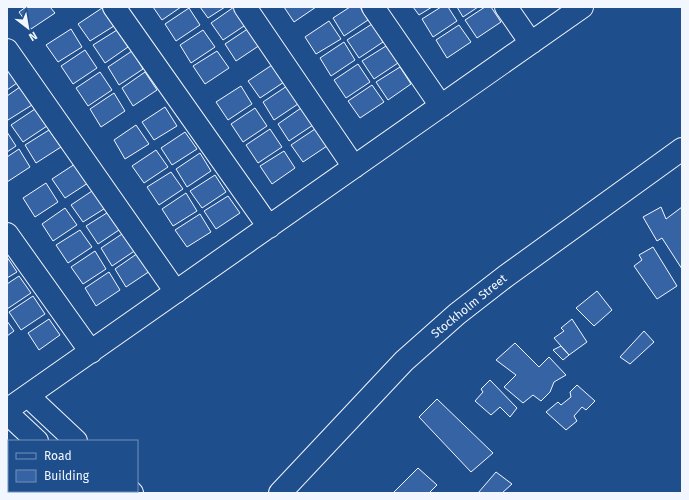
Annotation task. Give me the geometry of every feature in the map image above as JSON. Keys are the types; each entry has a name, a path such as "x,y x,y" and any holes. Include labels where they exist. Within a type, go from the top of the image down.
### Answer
{"street":[{"path":"114,7 269,227"},
{"path":"245,7 354,167"},
{"path":"373,7 441,106"},
{"path":"506,7 531,43"},
{"path":"36,440 7,412 582,7"},
{"path":"7,50 176,292"},
{"name":"Stockholm Street","path":"280,493 404,361 457,314 506,276 682,149"},
{"path":"7,234 91,352"},
{"path":"28,396 75,440"}],"building":[{"path":"26,7 50,7 55,13 31,29 19,12"},
{"path":"153,7 181,7 162,20"},
{"path":"200,7 225,7 208,18"},
{"path":"234,7 247,24 223,40 211,23"},
{"path":"284,7 316,7 294,22"},
{"path":"350,7 360,7 368,20 344,36 333,18"},
{"path":"413,7 432,7 419,15"},
{"path":"441,7 448,7 457,21 433,37 422,19"},
{"path":"457,7 478,7 463,17"},
{"path":"485,7 491,7 501,22 477,38 465,20"},
{"path":"102,8 114,26 90,41 78,24"},
{"path":"189,8 200,25 176,41 165,24"},
{"path":"329,21 341,39 316,54 305,37"},
{"path":"372,24 383,42 359,58 347,40"},
{"path":"459,25 471,42 447,58 436,40"},
{"path":"249,28 260,45 236,61 225,44"},
{"path":"71,29 82,47 58,62 46,45"},
{"path":"117,30 128,47 105,63 93,45"},
{"path":"203,30 215,47 191,63 180,45"},
{"path":"344,42 355,60 331,76 320,58"},
{"path":"386,46 398,63 374,79 362,61"},
{"path":"85,50 97,68 73,84 61,66"},
{"path":"132,51 143,69 119,85 108,67"},
{"path":"217,51 229,68 205,84 193,66"},
{"path":"358,64 370,82 346,98 334,80"},
{"path":"272,65 284,82 260,98 248,81"},
{"path":"400,67 411,84 388,100 376,82"},
{"path":"7,68 17,83 7,90"},
{"path":"100,72 112,90 88,106 76,88"},
{"path":"145,72 157,90 133,106 122,88"},
{"path":"372,85 384,102 360,118 348,101"},
{"path":"241,86 252,104 228,120 216,102"},
{"path":"287,86 298,104 274,120 263,102"},
{"path":"20,87 32,105 8,120 7,96"},
{"path":"114,93 125,111 101,127 90,109"},
{"path":"165,107 177,126 154,140 142,122"},
{"path":"255,108 267,126 243,142 231,124"},
{"path":"301,108 313,125 289,141 278,124"},
{"path":"35,109 47,126 23,142 11,125"},
{"path":"136,125 149,144 125,159 114,140"},
{"path":"270,129 282,147 258,163 246,145"},
{"path":"315,129 327,146 303,162 291,145"},
{"path":"49,130 61,147 36,163 25,145"},
{"path":"7,132 16,146 7,152"},
{"path":"185,132 197,149 172,165 161,148"},
{"path":"19,149 30,167 7,182 7,157"},
{"path":"156,150 168,167 144,183 132,166"},
{"path":"284,151 295,168 272,184 260,166"},
{"path":"200,153 211,171 187,187 176,169"},
{"path":"75,164 88,183 65,198 52,179"},
{"path":"171,172 183,189 159,205 147,187"},
{"path":"215,175 226,192 202,208 190,191"},
{"path":"46,183 58,202 35,217 23,198"},
{"path":"95,189 107,207 83,222 71,205"},
{"path":"186,193 197,211 173,226 162,209"},
{"path":"228,196 240,213 216,229 204,211"},
{"path":"661,207 666,219 682,207 682,269 662,238 657,241 643,217"},
{"path":"65,208 77,225 53,241 42,224"},
{"path":"110,211 122,228 98,244 86,226"},
{"path":"200,214 211,232 187,247 175,230"},
{"path":"80,230 92,247 68,263 56,245"},
{"path":"125,232 136,250 112,266 101,248"},
{"path":"653,247 677,286 657,299 634,266 642,260 639,255"},
{"path":"95,251 106,269 83,284 71,267"},
{"path":"138,253 150,271 126,287 115,269"},
{"path":"7,257 17,272 7,278"},
{"path":"109,272 120,290 96,306 85,288"},
{"path":"19,276 31,293 7,309 7,284"},
{"path":"597,291 612,310 594,326 576,308"},
{"path":"33,296 45,314 21,330 9,312"},
{"path":"49,319 60,335 39,350 28,333"},
{"path":"572,319 587,342 569,355 554,338 564,331 561,328"},
{"path":"7,321 14,331 7,336"},
{"path":"644,331 654,342 630,364 620,357"},
{"path":"515,343 539,367 549,357 566,375 554,382 550,392 541,401 533,395 523,403 504,387 516,375 496,360"},
{"path":"561,346 569,355 563,360 553,350"},
{"path":"490,380 517,408 510,417 500,407 491,415 475,401 483,392 481,389"},
{"path":"577,385 595,401 586,410 582,407 574,416 577,421 566,430 546,412 558,402 561,405 571,397 570,392"},
{"path":"437,399 493,453 471,472 419,417"},
{"path":"418,468 437,485 429,493 393,493"},
{"path":"496,472 512,484 502,493 478,493"}]}
